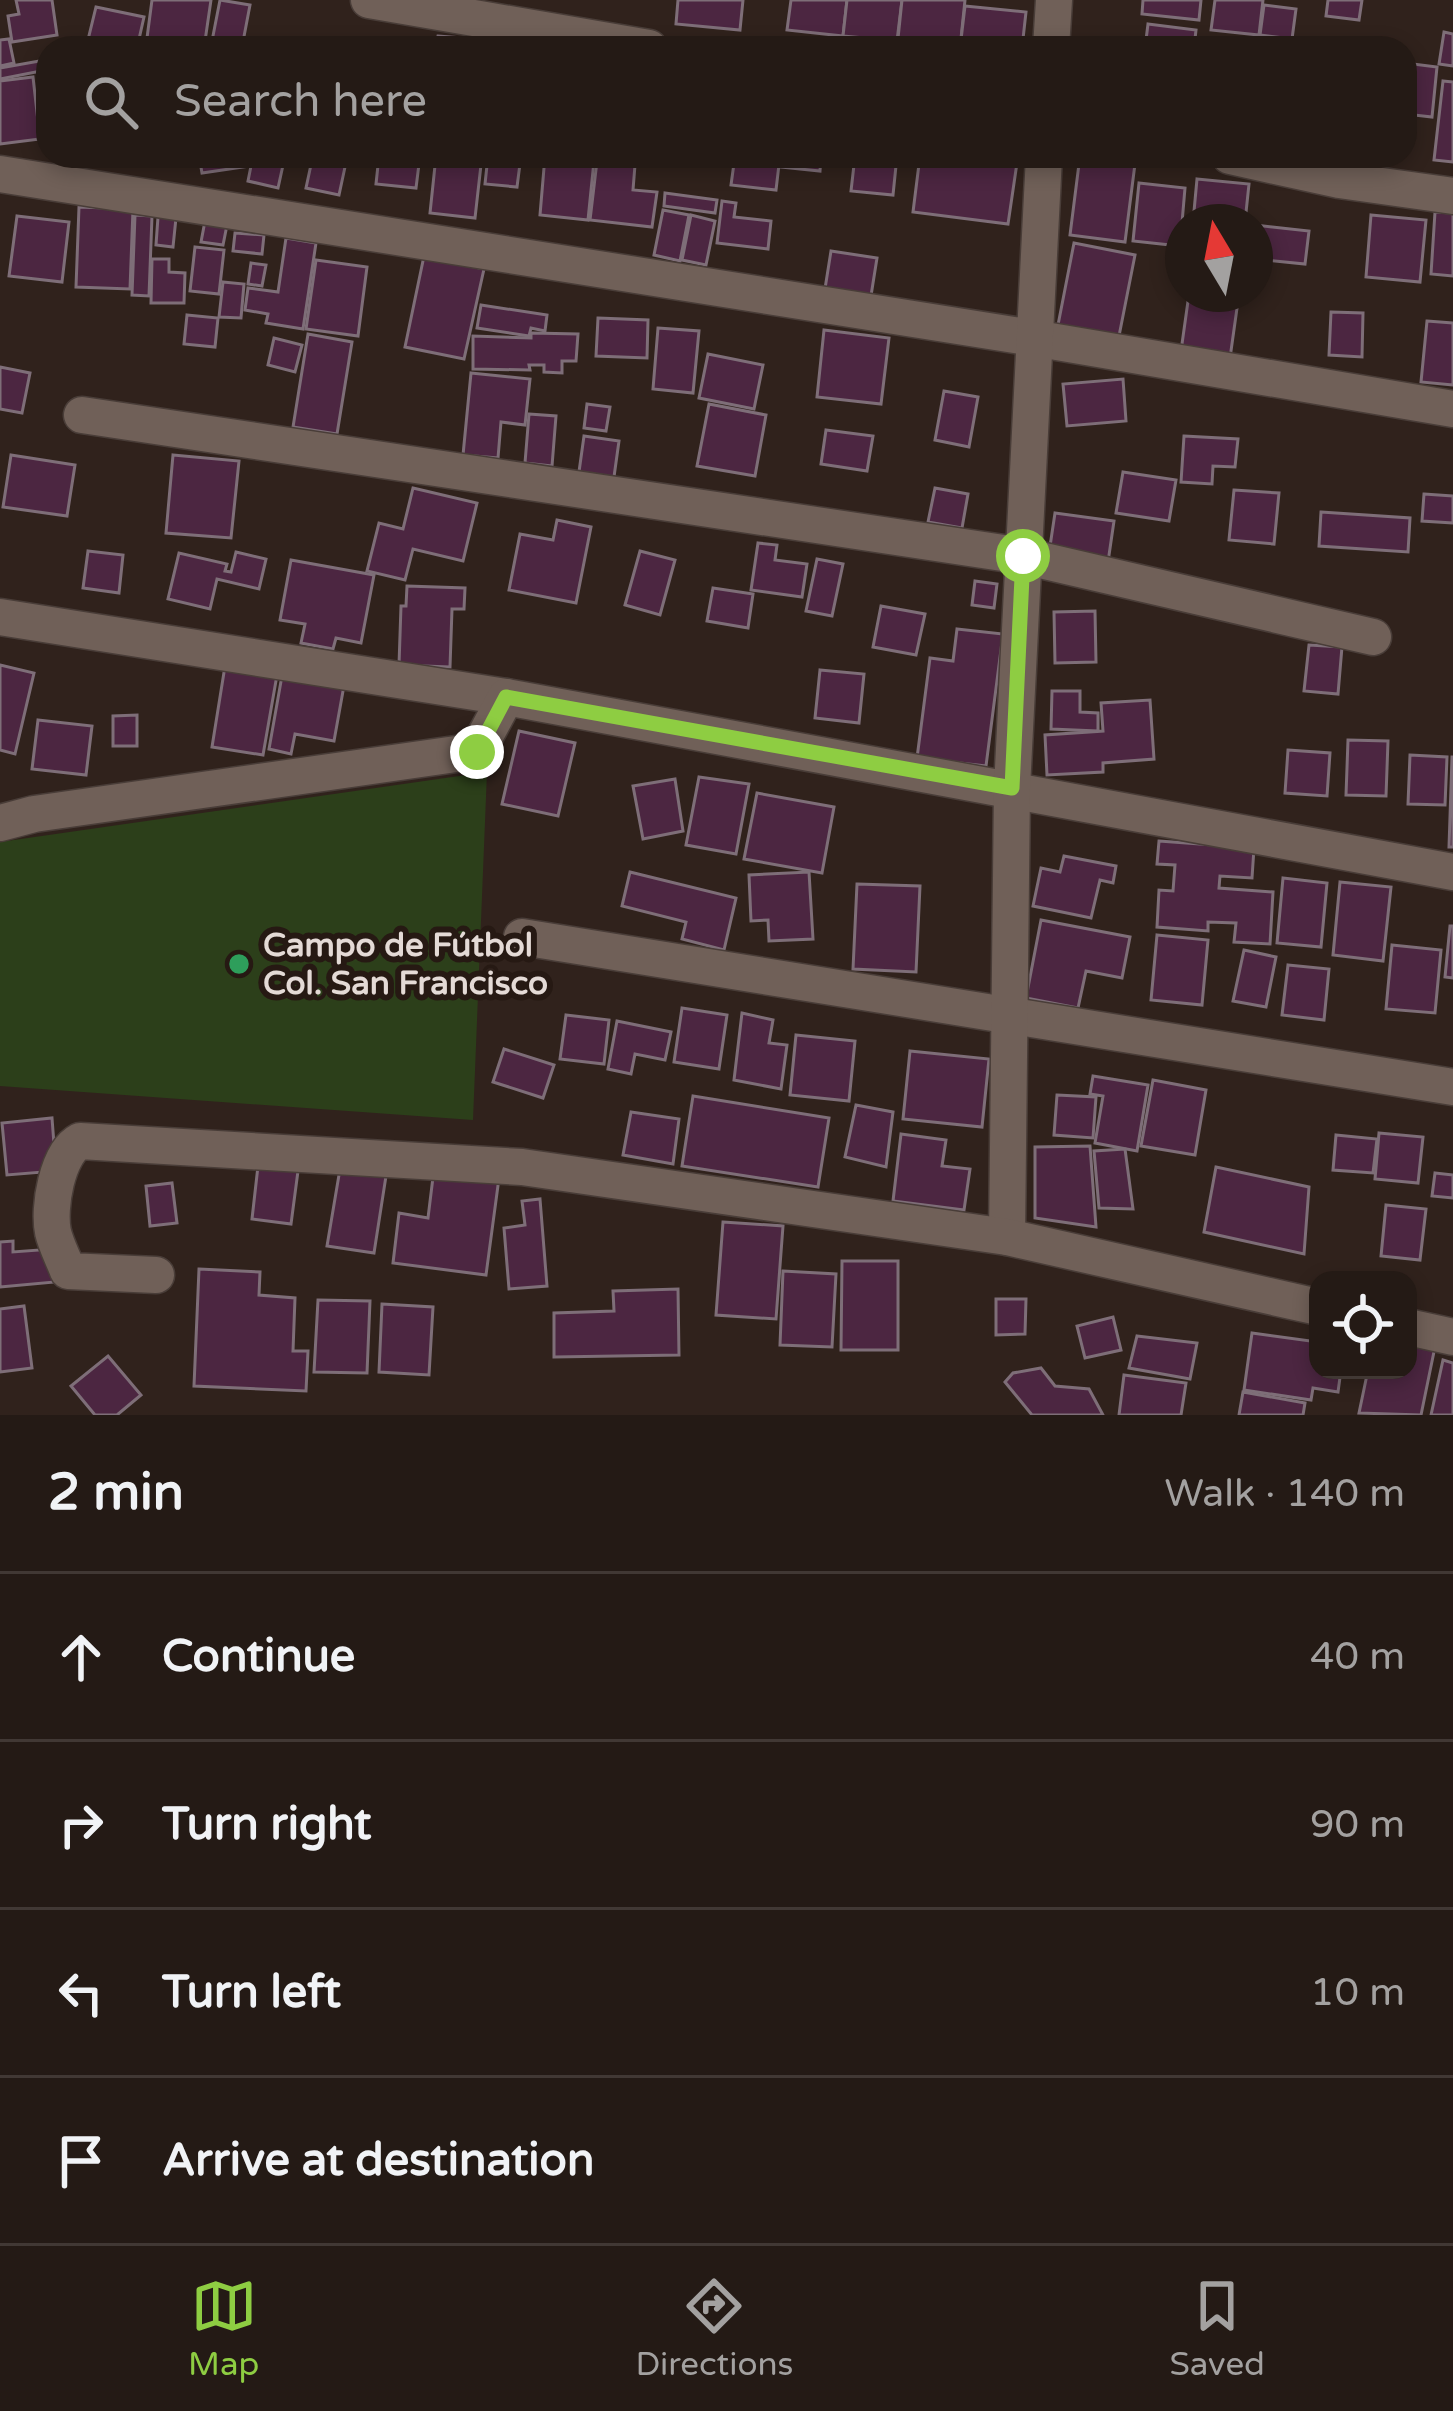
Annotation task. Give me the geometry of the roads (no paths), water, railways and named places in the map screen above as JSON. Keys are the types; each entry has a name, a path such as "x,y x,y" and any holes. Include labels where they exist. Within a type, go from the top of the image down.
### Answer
{"street":[{"path":"369,0 579,36"},
{"path":"1052,36 1054,0"},
{"path":"1007,1237 1012,788 1043,168"},
{"path":"1284,168 1453,196"},
{"path":"0,174 1453,409"},
{"path":"82,416 1023,556 1372,637"},
{"path":"0,616 506,697 1453,872"},
{"path":"0,823 34,814 477,752 506,697"},
{"path":"522,937 1453,1087"},
{"path":"156,1275 68,1270 52,1228 60,1161 68,1147 80,1141 522,1167 1007,1237 1309,1304"},
{"path":"1417,1329 1453,1337"}],"place":[{"name":"Campo de Fútbol Col. San Francisco","path":"239,964"}]}
